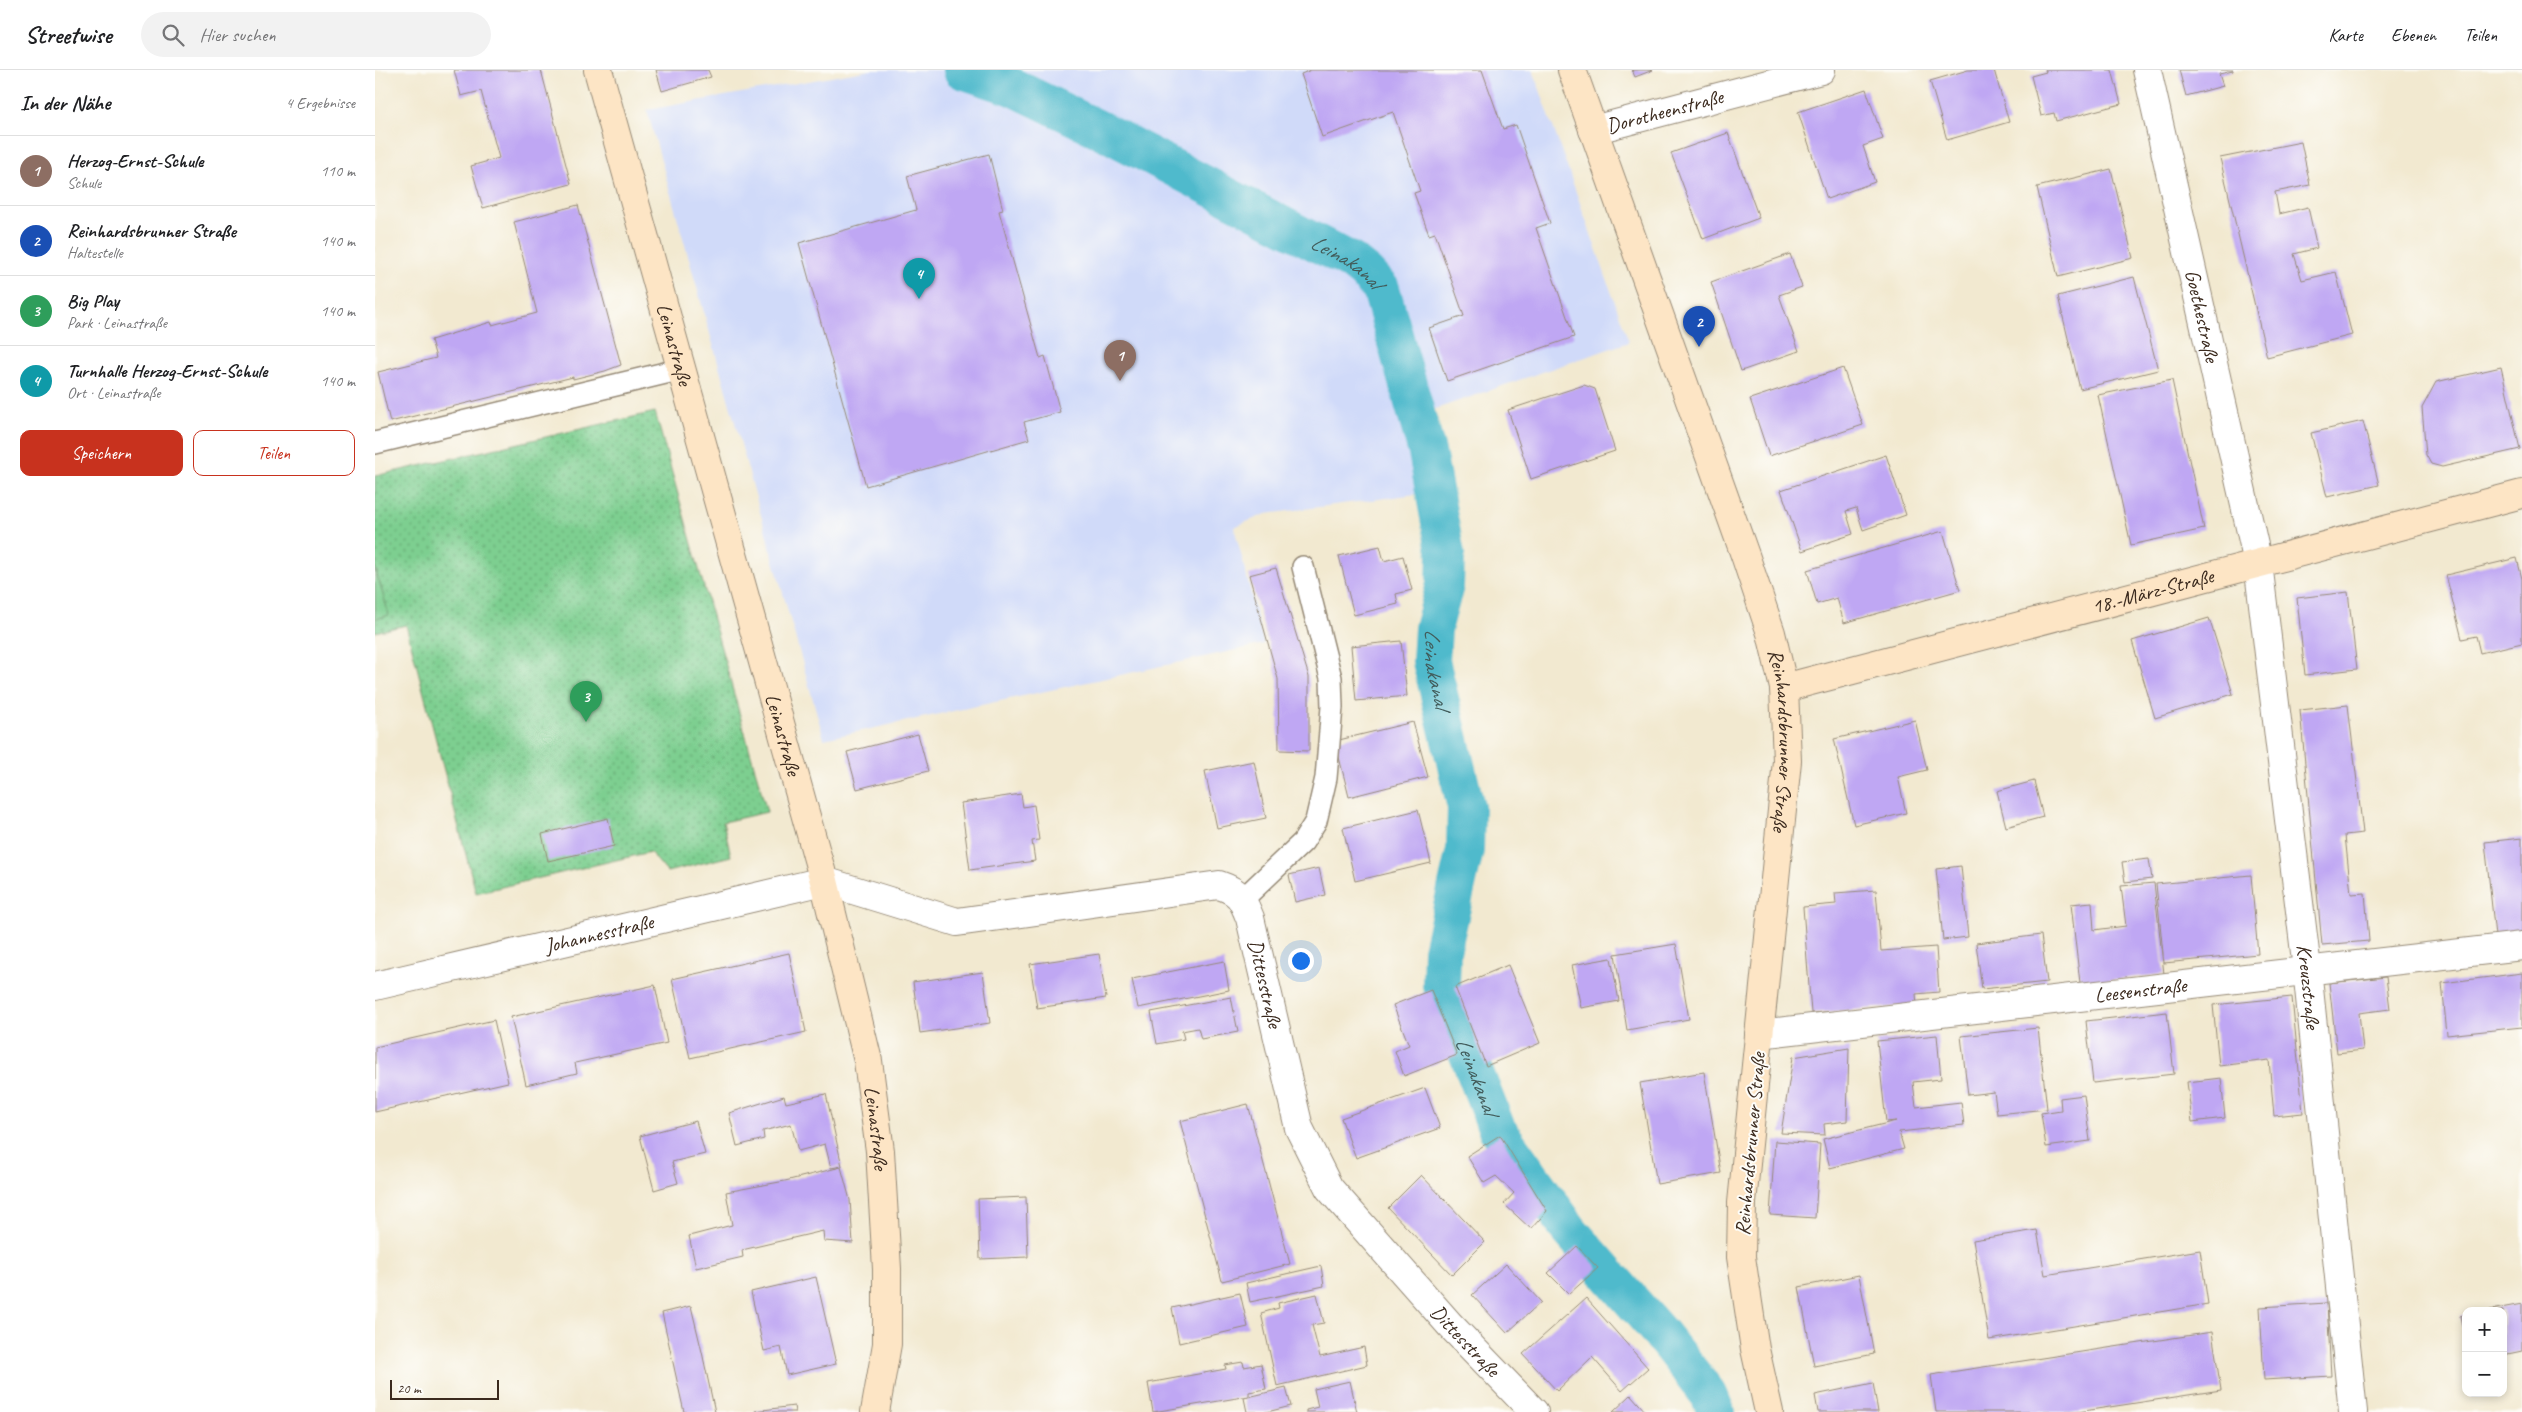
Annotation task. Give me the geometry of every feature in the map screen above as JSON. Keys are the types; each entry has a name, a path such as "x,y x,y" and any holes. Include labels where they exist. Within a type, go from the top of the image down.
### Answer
{"street":[{"name":"Leinastraße","path":"598,70 683,368 824,881 868,1061 879,1151 887,1269 887,1344 875,1412"},
{"name":"Reinhardsbrunner Straße","path":"1572,70 1746,558 1771,633 1783,688 1787,761 1742,1203 1741,1257 1755,1349 1769,1412"},
{"name":"Dorotheenstraße","path":"1593,130 1821,70"},
{"name":"Goethestraße","path":"2147,70 2258,563"},
{"name":"18.-März-Straße","path":"1783,688 2522,494"},
{"name":"Kreuzstraße","path":"2258,563 2307,970 2353,1412"},
{"path":"824,881 957,922 1219,884 1234,890 1243,899"},
{"name":"Johannesstraße","path":"375,986 824,881"},
{"name":"Dittesstraße","path":"1243,899 1250,918 1299,1128 1329,1188 1450,1324 1534,1412"},
{"name":"Leesenstraße","path":"1759,1034 2522,946"}],"lane":[{"path":"375,443 683,368"},
{"path":"1243,899 1303,842 1316,821 1326,778 1332,707 1331,678 1303,568"}],"shaded area":[{"path":"870,70 1533,70 1629,342 1407,419 1424,493 1266,514 1234,527 1264,644 824,739 647,110"}],"green space":[{"path":"655,412 767,812 723,822 731,856 667,872 650,852 476,893 406,625 375,632 375,476"},
{"path":"375,567 389,615 375,619"}],"building":[{"path":"454,70 541,70 571,184 483,208 471,166 499,158 481,91 461,96"},
{"path":"656,70 708,70 711,77 662,91"},
{"path":"1311,70 1482,70 1503,129 1516,125 1550,223 1536,228 1574,337 1447,381 1429,328 1464,316 1435,233 1429,235 1414,193 1420,191 1393,112 1322,137 1301,74"},
{"path":"1632,70 1653,70 1635,77"},
{"path":"1968,70 1994,70 2009,122 1947,140 1930,81"},
{"path":"2045,70 2112,70 2121,104 2056,121 2054,113 2041,116 2031,76 2046,72"},
{"path":"2179,70 2233,71 2219,74 2223,86 2186,96"},
{"path":"1866,89 1883,139 1863,146 1875,182 1827,199 1798,112"},
{"path":"1728,133 1759,218 1703,239 1671,153"},
{"path":"2301,142 2310,185 2275,192 2279,214 2308,207 2317,248 2294,254 2302,280 2336,272 2352,335 2267,357 2220,158"},
{"path":"989,154 1003,210 999,211 1040,358 1045,356 1060,412 1024,422 1029,439 866,486 799,243 916,210 907,176"},
{"path":"2111,169 2133,258 2058,277 2037,187"},
{"path":"578,205 621,365 573,379 573,377 390,422 378,372 436,358 431,340 491,322 492,325 537,313 514,222"},
{"path":"1790,254 1802,287 1779,295 1799,351 1741,371 1711,282"},
{"path":"2134,277 2158,370 2080,389 2058,296"},
{"path":"2501,367 2520,449 2442,467 2431,464 2426,455 2422,408 2436,382"},
{"path":"1843,368 1863,425 1769,456 1750,399"},
{"path":"2172,380 2204,529 2131,545 2098,395"},
{"path":"1584,385 1595,389 1615,451 1531,479 1508,410"},
{"path":"2363,421 2379,485 2327,497 2311,433"},
{"path":"1886,455 1906,515 1863,530 1856,508 1846,511 1853,534 1802,551 1781,490"},
{"path":"1943,531 1960,590 1844,623 1837,598 1817,604 1807,570"},
{"path":"1380,546 1384,561 1403,556 1412,590 1396,594 1398,604 1354,615 1339,556"},
{"path":"2517,558 2522,579 2522,643 2480,653 2476,636 2462,639 2446,575"},
{"path":"1276,568 1309,677 1309,751 1279,750 1278,679 1249,575"},
{"path":"2348,592 2357,669 2305,675 2297,598"},
{"path":"2209,618 2233,694 2155,718 2132,641"},
{"path":"1401,641 1407,696 1356,701 1351,646"},
{"path":"2348,705 2363,833 2345,835 2351,894 2365,893 2369,941 2322,945 2300,710"},
{"path":"1915,720 1927,770 1898,777 1906,813 1854,825 1834,739"},
{"path":"1413,722 1428,777 1349,797 1335,741"},
{"path":"918,734 928,771 857,789 847,752"},
{"path":"1254,761 1266,818 1217,828 1205,771"},
{"path":"2034,781 2043,817 2006,827 1997,791"},
{"path":"1021,794 1023,807 1034,805 1039,840 1032,841 1035,861 970,870 961,803"},
{"path":"1418,810 1431,863 1355,881 1343,828"},
{"path":"608,818 614,846 548,861 542,834"},
{"path":"2522,838 2522,932 2495,936 2485,842"},
{"path":"2149,859 2152,879 2125,882 2122,862"},
{"path":"1961,866 1968,937 1943,940 1936,869"},
{"path":"1319,868 1325,895 1295,902 1289,875"},
{"path":"2251,875 2258,954 2164,963 2156,884"},
{"path":"2154,883 2164,974 2080,983 2071,904 2092,902 2094,930 2126,926 2121,886"},
{"path":"1876,890 1881,951 1936,947 1939,992 1916,994 1917,1005 1811,1013 1803,907 1836,904 1835,893"},
{"path":"2041,935 2047,982 1982,989 1976,943"},
{"path":"1676,944 1689,1019 1627,1030 1615,954"},
{"path":"789,953 806,1032 690,1058 672,979"},
{"path":"1099,954 1106,998 1037,1008 1030,964"},
{"path":"1611,958 1619,1001 1581,1008 1572,965"},
{"path":"1224,961 1229,990 1138,1008 1132,979"},
{"path":"1508,965 1540,1043 1486,1066 1455,987"},
{"path":"983,972 990,1023 920,1033 913,982"},
{"path":"2522,973 2522,1027 2447,1035 2442,983"},
{"path":"2386,977 2390,1009 2359,1013 2363,1050 2337,1053 2329,983"},
{"path":"655,985 667,1043 575,1063 577,1073 526,1085 511,1017"},
{"path":"1431,990 1457,1055 1404,1076 1395,1051 1409,1045 1393,1005"},
{"path":"1231,997 1238,1032 1201,1039 1198,1028 1182,1031 1184,1039 1157,1044 1151,1012"},
{"path":"2292,997 2303,1113 2274,1116 2269,1060 2219,1066 2213,1005"},
{"path":"2167,1012 2174,1074 2093,1083 2086,1021"},
{"path":"494,1020 508,1082 375,1112 375,1047"},
{"path":"2038,1028 2047,1109 1997,1114 1994,1092 1968,1095 1961,1036"},
{"path":"1937,1035 1941,1079 1913,1082 1916,1107 1961,1102 1964,1125 1899,1132 1904,1149 1830,1168 1823,1139 1896,1121 1886,1122 1877,1041"},
{"path":"1849,1048 1847,1121 1824,1124 1825,1135 1781,1133 1793,1057"},
{"path":"1704,1072 1721,1173 1657,1184 1640,1083"},
{"path":"2221,1078 2225,1118 2192,1122 2187,1082"},
{"path":"1425,1088 1440,1128 1356,1158 1341,1118"},
{"path":"826,1094 842,1166 831,1168 825,1144 798,1151 791,1124 763,1131 764,1139 737,1146 729,1113 784,1096 786,1103"},
{"path":"2084,1095 2090,1141 2046,1147 2041,1113 2061,1110 2060,1098"},
{"path":"1248,1104 1290,1264 1222,1281 1180,1121"},
{"path":"696,1121 705,1154 672,1162 678,1183 654,1190 640,1136"},
{"path":"1500,1135 1547,1211 1531,1229 1504,1204 1514,1193 1496,1176 1484,1183 1467,1156"},
{"path":"1775,1141 1820,1144 1815,1218 1770,1215"},
{"path":"841,1167 850,1200 853,1243 824,1241 823,1231 742,1250 743,1257 696,1268 689,1236 732,1225 726,1192 785,1181"},
{"path":"1421,1175 1485,1242 1452,1275 1388,1208"},
{"path":"1026,1197 1028,1257 980,1259 978,1199"},
{"path":"2037,1230 2045,1275 2200,1250 2208,1304 1989,1340 1973,1240"},
{"path":"1577,1246 1598,1268 1569,1294 1548,1273"},
{"path":"1506,1264 1541,1302 1507,1333 1472,1295"},
{"path":"1321,1266 1324,1286 1250,1302 1246,1283"},
{"path":"1859,1275 1874,1354 1814,1366 1799,1287"},
{"path":"816,1277 836,1364 787,1375 781,1347 764,1351 751,1292"},
{"path":"1240,1293 1248,1327 1179,1343 1172,1308"},
{"path":"1317,1294 1324,1323 1312,1325 1320,1357 1364,1347 1367,1365 1277,1386 1261,1313 1279,1308 1278,1303"},
{"path":"1586,1298 1648,1368 1622,1391 1592,1357 1557,1391 1523,1354"},
{"path":"2327,1303 2331,1376 2264,1380 2260,1307"},
{"path":"2522,1304 2522,1351 2507,1354 2507,1307"},
{"path":"691,1306 715,1412 684,1412 662,1313"},
{"path":"2212,1332 2221,1390 2077,1412 1936,1412 1931,1375"},
{"path":"1243,1362 1244,1367 1261,1364 1266,1389 1249,1392 1249,1396 1153,1412 1148,1383 1226,1369 1225,1365"},
{"path":"1350,1381 1357,1412 1306,1412 1306,1410 1318,1407 1314,1389"},
{"path":"1873,1383 1878,1412 1818,1412 1815,1395"},
{"path":"1286,1388 1291,1406 1267,1412 1247,1412 1244,1398"},
{"path":"1631,1395 1646,1412 1613,1412"},
{"path":"794,1406 795,1412 755,1412 755,1411"}],"waterway":[{"name":"Leinakanal","path":"962,70 1013,87 1109,134 1351,261 1381,289 1427,452 1446,555 1445,585 1433,629 1431,661 1466,807 1465,850 1442,951 1441,985 1497,1129 1570,1231 1660,1333 1709,1395 1716,1412"}],"place":[{"name":"Turnhalle Herzog-Ernst-Schule","path":"919,299"},
{"name":"Reinhardsbrunner Straße","path":"1699,347"},
{"name":"Herzog-Ernst-Schule","path":"1120,381"},
{"name":"Big Play","path":"586,722"}]}
